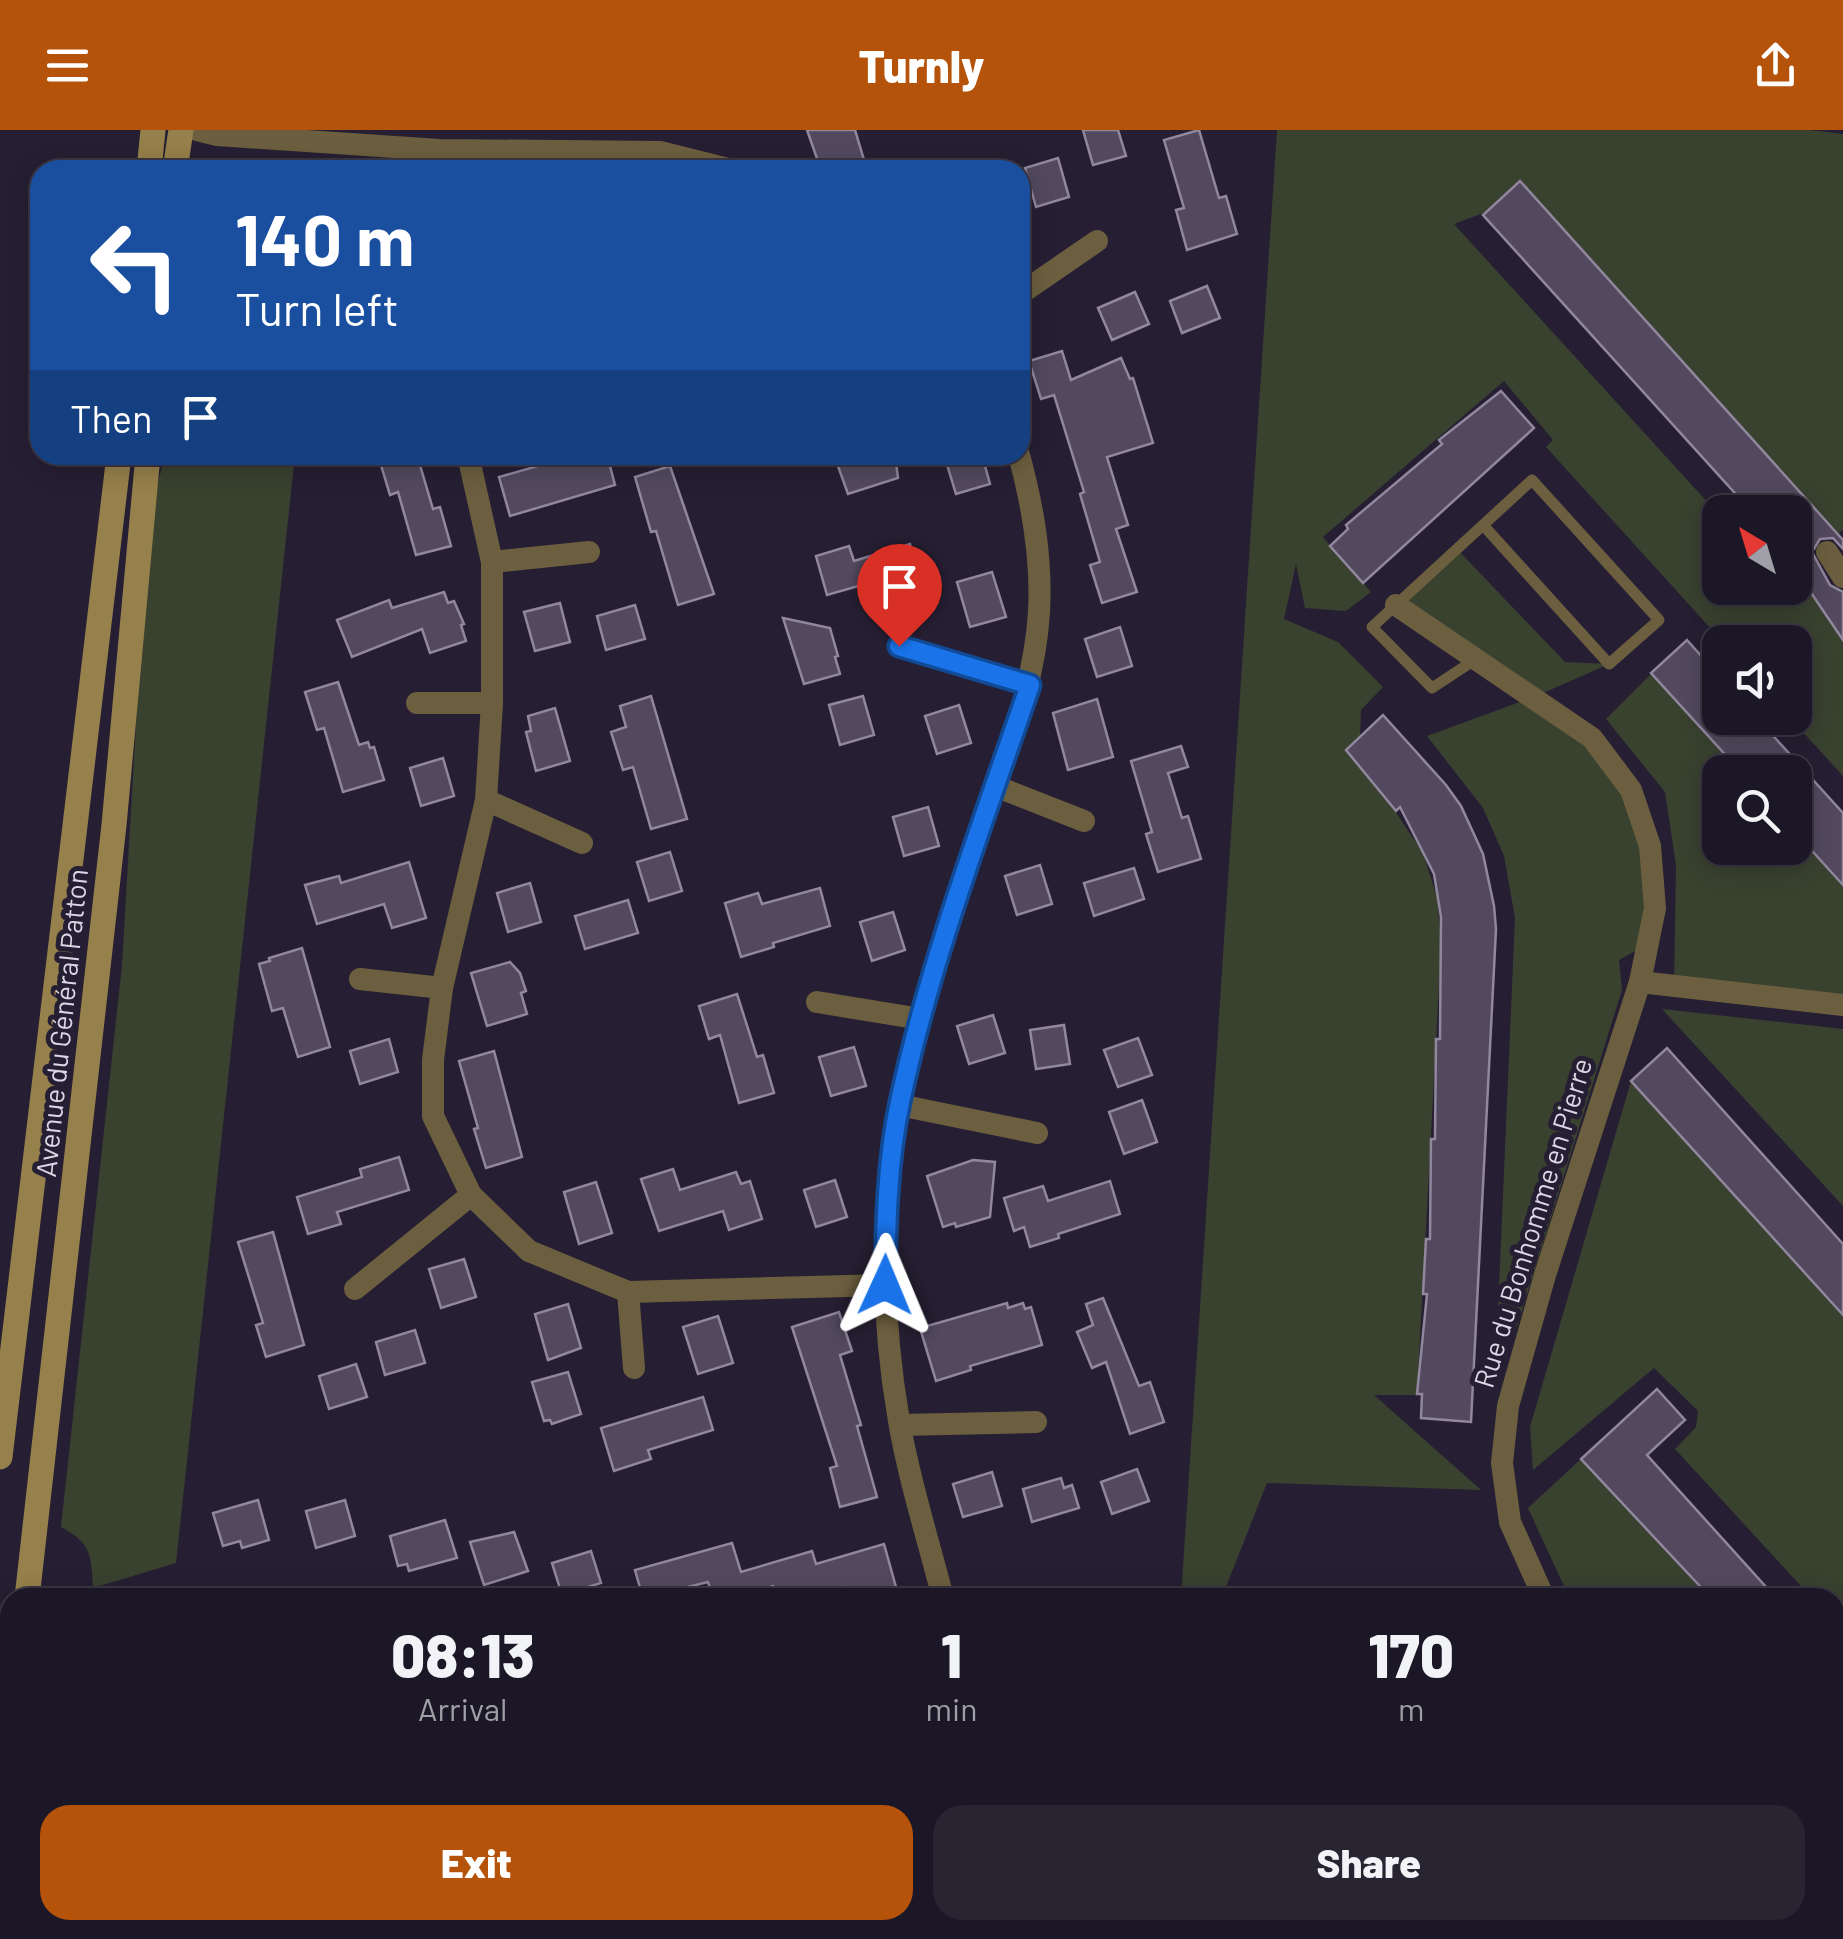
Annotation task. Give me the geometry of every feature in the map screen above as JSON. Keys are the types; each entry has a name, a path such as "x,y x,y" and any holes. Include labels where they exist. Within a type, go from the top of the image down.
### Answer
{"main road":[{"path":"149,160 153,130"},
{"path":"176,160 181,130"},
{"name":"Avenue du Général Patton","path":"0,1457 117,465"},
{"name":"Avenue du Général Patton","path":"28,1588 114,824 147,465"}],"street":[{"path":"197,130 438,160 660,152 692,160"},
{"path":"1030,287 1097,241"},
{"path":"470,465 492,562 492,703 486,800 442,988 433,1060 433,1116 470,1194 528,1251 628,1292 885,1285"},
{"path":"941,1588 900,1425 887,1341 887,1206 899,1105 921,1019 1030,685 1039,612 1039,555 1032,502 1022,465"},
{"path":"492,562 590,552"},
{"path":"1826,552 1843,578"},
{"name":"Rue du Bonhomme en Pierre","path":"1396,605 1592,738 1631,790 1650,846 1655,908 1640,982 1548,1264 1508,1406 1502,1462 1510,1522 1540,1588"},
{"path":"899,646 1030,685"},
{"path":"417,703 492,703"},
{"path":"996,786 1084,821"},
{"path":"486,800 582,843"},
{"path":"360,979 442,988"},
{"path":"1640,982 1843,1005"},
{"path":"817,1002 921,1019"},
{"path":"899,1105 1037,1133"},
{"path":"355,1289 470,1194"},
{"path":"628,1292 634,1368"},
{"path":"900,1425 1036,1422"}],"lane":[{"path":"1476,659 1432,688 1372,627 1396,605 1483,525 1532,480 1658,620 1609,664 1483,525"}],"green space":[{"path":"1277,130 1810,130 1843,134 1843,530 1835,536 1812,505 1812,495 1803,495 1520,182 1486,212 1454,224 1702,496 1702,605 1812,605 1812,594 1843,640 1843,776 1806,735 1812,735 1812,625 1708,625 1546,447 1553,440 1504,381 1323,537 1371,592 1346,611 1305,608 1296,564 1284,619 1338,642 1383,687 1361,710 1360,737 1346,750 1389,802 1423,853 1438,900 1441,948 1417,1395 1374,1395 1481,1490 1267,1483 1226,1588 1182,1588"},
{"path":"162,465 294,465 176,1563 93,1588 88,1552 79,1539 61,1527 122,965 145,570"},
{"path":"1457,549 1565,662 1609,664 1534,697 1592,738 1650,846 1648,944 1619,960 1622,990 1515,1333 1497,1333 1515,918 1504,856 1483,808 1427,736 1531,698 1396,605"},
{"path":"1652,673 1702,729 1702,735 1708,735 1726,755 1702,755 1702,865 1812,865 1812,851 1843,885 1843,1005 1674,986 1676,865 1665,792 1606,719"},
{"path":"1662,1009 1843,1029 1843,1206"},
{"path":"1631,1081 1843,1315 1843,1588 1803,1588 1675,1449 1696,1427 1698,1411 1654,1368 1533,1470 1530,1427"},
{"path":"1581,1459 1700,1588 1565,1588 1528,1508"}],"building":[{"path":"807,130 855,130 864,160 818,160"},
{"path":"1083,130 1118,130 1126,156 1093,165"},
{"path":"1199,130 1219,198 1226,196 1237,234 1187,250 1176,210 1184,208 1164,140"},
{"path":"1058,158 1069,197 1036,207 1030,166"},
{"path":"1520,181 1803,495 1737,495 1483,215"},
{"path":"1207,286 1220,318 1182,333 1170,301"},
{"path":"1135,292 1149,324 1112,340 1098,308"},
{"path":"1062,351 1071,380 1121,358 1130,379 1133,378 1153,443 1107,457 1128,525 1116,529 1137,592 1102,603 1090,565 1100,562 1080,494 1084,492 1054,395 1041,399 1030,361"},
{"path":"1501,391 1534,428 1363,583 1330,546 1348,529 1346,525 1442,444 1439,440"},
{"path":"381,465 420,465 433,509 440,507 451,546 416,555 398,492 390,495"},
{"path":"541,465 610,465 615,485 510,516 499,477"},
{"path":"838,465 896,465 898,478 848,494"},
{"path":"947,465 985,465 990,484 956,494"},
{"path":"670,466 714,594 678,605 635,477"},
{"path":"1812,506 1843,540 1843,549 1833,538 1820,539 1812,552"},
{"path":"910,544 921,582 887,592 883,579 827,595 816,556 849,546 854,561"},
{"path":"1812,552 1830,585 1843,592 1843,640 1812,594"},
{"path":"992,572 1006,617 970,627 957,582"},
{"path":"444,592 448,603 454,601 466,641 430,653 422,629 352,657 337,620 389,600 392,608"},
{"path":"560,603 570,642 535,651 524,612"},
{"path":"635,605 645,639 606,650 597,616"},
{"path":"783,618 830,628 840,674 804,684"},
{"path":"1120,627 1132,666 1097,677 1085,639"},
{"path":"1687,640 1702,657 1702,729 1651,673"},
{"path":"338,682 359,745 368,742 370,748 374,747 384,780 343,792 324,728 317,730 305,692"},
{"path":"651,696 687,819 651,829 633,767 623,770 611,732 626,727 620,706"},
{"path":"863,696 874,735 840,745 829,705"},
{"path":"1097,699 1113,757 1068,770 1053,713"},
{"path":"959,705 971,743 937,754 925,716"},
{"path":"555,708 570,761 536,771 526,732 531,731 528,716"},
{"path":"1383,715 1461,806 1483,854 1494,906 1496,929 1471,1422 1421,1418 1422,1394 1417,1394 1427,1294 1423,1294 1426,1239 1430,1239 1436,1039 1440,1039 1441,917 1434,874 1400,807 1396,811 1346,750"},
{"path":"1707,735 1772,735 1790,755 1726,755"},
{"path":"1181,746 1188,767 1168,773 1182,818 1188,816 1201,859 1158,872 1146,834 1152,832 1131,761"},
{"path":"443,758 454,796 421,806 410,768"},
{"path":"1812,779 1843,813 1843,885 1812,851"},
{"path":"928,807 939,846 904,856 893,817"},
{"path":"670,852 682,891 649,901 637,862"},
{"path":"409,862 426,918 392,928 384,904 317,924 305,885 339,876 341,883"},
{"path":"1040,865 1052,904 1017,915 1005,876"},
{"path":"1134,868 1144,899 1094,916 1084,883"},
{"path":"530,883 541,922 508,932 497,893"},
{"path":"820,888 830,926 741,957 725,903 758,893 762,904"},
{"path":"628,900 638,933 585,949 575,916"},
{"path":"893,912 905,950 872,961 860,922"},
{"path":"302,948 330,1047 298,1057 283,1008 272,1011 259,964"},
{"path":"510,962 520,973 526,991 521,993 527,1014 487,1026 471,973"},
{"path":"737,994 757,1057 763,1055 774,1093 739,1103 720,1035 709,1039 699,1006"},
{"path":"993,1015 1005,1053 969,1064 957,1026"},
{"path":"1064,1025 1070,1064 1036,1069 1030,1030"},
{"path":"1138,1038 1152,1075 1118,1087 1104,1050"},
{"path":"389,1039 398,1072 360,1084 350,1051"},
{"path":"854,1047 866,1086 831,1096 819,1057"},
{"path":"1667,1048 1843,1244 1843,1315 1631,1081"},
{"path":"494,1051 522,1157 486,1168 459,1061"},
{"path":"1142,1100 1157,1142 1124,1154 1109,1112"},
{"path":"399,1157 409,1190 337,1212 341,1224 308,1234 297,1197 362,1177 360,1169"},
{"path":"973,1160 995,1162 990,1217 943,1227 927,1176"},
{"path":"673,1169 680,1190 736,1172 741,1184 750,1181 762,1219 729,1230 723,1211 659,1231 641,1179"},
{"path":"835,1180 847,1217 816,1227 804,1190"},
{"path":"1110,1181 1120,1214 1030,1247 1024,1227 1014,1231 1004,1198 1043,1186 1048,1201"},
{"path":"596,1182 612,1233 579,1244 564,1192"},
{"path":"273,1232 304,1345 266,1357 256,1325 263,1323 238,1242"},
{"path":"464,1259 476,1297 441,1308 429,1269"},
{"path":"1103,1298 1139,1386 1150,1382 1164,1422 1130,1434 1106,1362 1092,1368 1077,1332 1093,1325 1086,1304"},
{"path":"1007,1303 1008,1308 1023,1303 1025,1309 1031,1307 1042,1345 970,1366 971,1370 936,1381 920,1328"},
{"path":"568,1304 581,1348 548,1360 535,1314"},
{"path":"839,1312 852,1351 840,1355 877,1497 840,1507 830,1468 837,1466 792,1327"},
{"path":"718,1316 733,1363 698,1374 683,1327"},
{"path":"415,1330 425,1363 385,1375 376,1342"},
{"path":"356,1364 367,1397 329,1409 319,1376"},
{"path":"568,1372 581,1414 552,1424 550,1420 544,1421 532,1382"},
{"path":"1657,1389 1685,1420 1647,1455 1767,1588 1702,1588 1581,1459"},
{"path":"703,1397 713,1430 648,1450 651,1459 614,1471 601,1428"},
{"path":"1137,1469 1149,1501 1112,1514 1101,1482"},
{"path":"992,1472 1002,1506 963,1517 953,1484"},
{"path":"1061,1478 1064,1488 1072,1485 1079,1508 1032,1522 1023,1489"},
{"path":"258,1500 269,1540 242,1548 240,1541 223,1546 213,1513"},
{"path":"345,1500 355,1536 316,1548 306,1511"},
{"path":"445,1520 457,1558 409,1571 407,1564 398,1566 390,1536"},
{"path":"514,1532 528,1571 484,1585 470,1542"},
{"path":"732,1543 741,1572 812,1551 816,1564 884,1544 896,1588 710,1588 708,1582 684,1588 640,1588 635,1570"},
{"path":"591,1551 601,1583 585,1588 560,1588 552,1563"}],"route":[{"path":"885,1285 887,1206 899,1105 921,1019 1030,685 899,646"}]}
